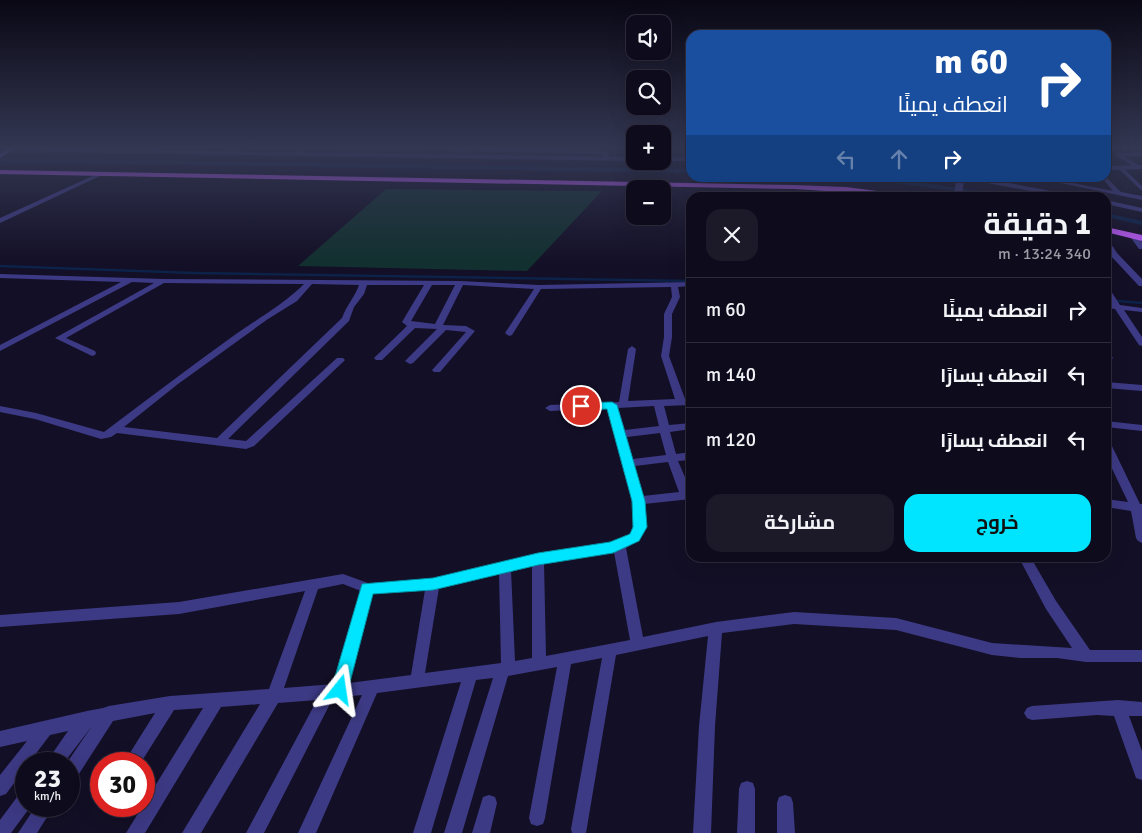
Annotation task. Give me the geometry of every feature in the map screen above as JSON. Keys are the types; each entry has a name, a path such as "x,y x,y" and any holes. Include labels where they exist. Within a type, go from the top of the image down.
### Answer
{"main road":[{"path":"786,186 873,192"},
{"path":"1111,230 1142,238"}],"street":[{"path":"0,221 76,186"},
{"path":"1029,186 1055,192"},
{"path":"1053,186 1055,192"},
{"path":"1086,186 1142,198"},
{"path":"1112,186 1119,193"},
{"path":"1097,188 1097,192"},
{"path":"1111,203 1142,210"},
{"path":"1132,235 1142,247"},
{"path":"1111,248 1142,284"},
{"path":"0,276 164,281 460,283 540,287 686,284"},
{"path":"0,348 132,280"},
{"path":"92,353 59,338 164,281"},
{"path":"219,442 346,319 350,307 360,294 364,282"},
{"path":"0,409 36,416 101,436 107,435 144,405 265,317 294,299 309,283"},
{"path":"429,283 406,320 408,324 466,329 471,333 437,370"},
{"path":"410,361 441,327 460,283"},
{"path":"550,408 686,402 665,356 668,337 668,314 676,297 674,284"},
{"path":"509,333 540,287"},
{"path":"1111,297 1142,343"},
{"path":"1111,307 1142,310"},
{"path":"379,358 413,325"},
{"path":"0,621 179,608 344,579 368,588 433,584 538,559 619,546 639,532 638,501 620,434 617,405 632,349"},
{"path":"115,429 250,444 340,360"},
{"path":"1111,385 1142,388"},
{"path":"658,403 672,459 686,489"},
{"path":"1111,425 1142,428"},
{"path":"620,434 686,427"},
{"path":"1111,454 1139,508 1141,535"},
{"path":"629,463 686,457"},
{"path":"638,501 686,495"},
{"path":"1111,504 1139,508"},
{"path":"619,546 637,643"},
{"path":"538,559 539,664"},
{"path":"1027,562 1051,605 1086,656"},
{"path":"453,833 505,669 505,567"},
{"path":"191,833 274,695 314,583"},
{"path":"417,680 433,584"},
{"path":"255,833 334,691 368,588"},
{"path":"0,739 87,718 170,704 334,691 471,674 539,664 716,628 794,618 873,621 918,629 992,649 1020,652 1058,652 1086,656 1142,656"},
{"path":"702,833 707,726 716,628"},
{"path":"579,829 610,650"},
{"path":"538,818 565,659"},
{"path":"422,833 471,674"},
{"path":"307,833 373,686"},
{"path":"135,833 216,701"},
{"path":"139,752 170,704"},
{"path":"1032,714 1118,707 1142,709"},
{"path":"1118,707 1142,772"},
{"path":"80,758 109,714"},
{"path":"62,752 87,718"},
{"path":"0,788 46,728"},
{"path":"746,833 747,790"},
{"path":"481,833 489,803"},
{"path":"785,803 786,833"},
{"path":"1,833 15,814"},
{"path":"27,833 38,817"}],"green space":[{"path":"386,189 602,191 527,271 298,266"}],"waterway":[{"path":"934,186 982,192"},
{"path":"1111,216 1142,223"},
{"path":"0,266 194,273 686,281"},
{"path":"1111,300 1142,303"}],"route":[{"path":"340,690 368,588 383,589 433,584 538,559 613,548 623,544 639,532 638,501 612,405 581,406"}]}
